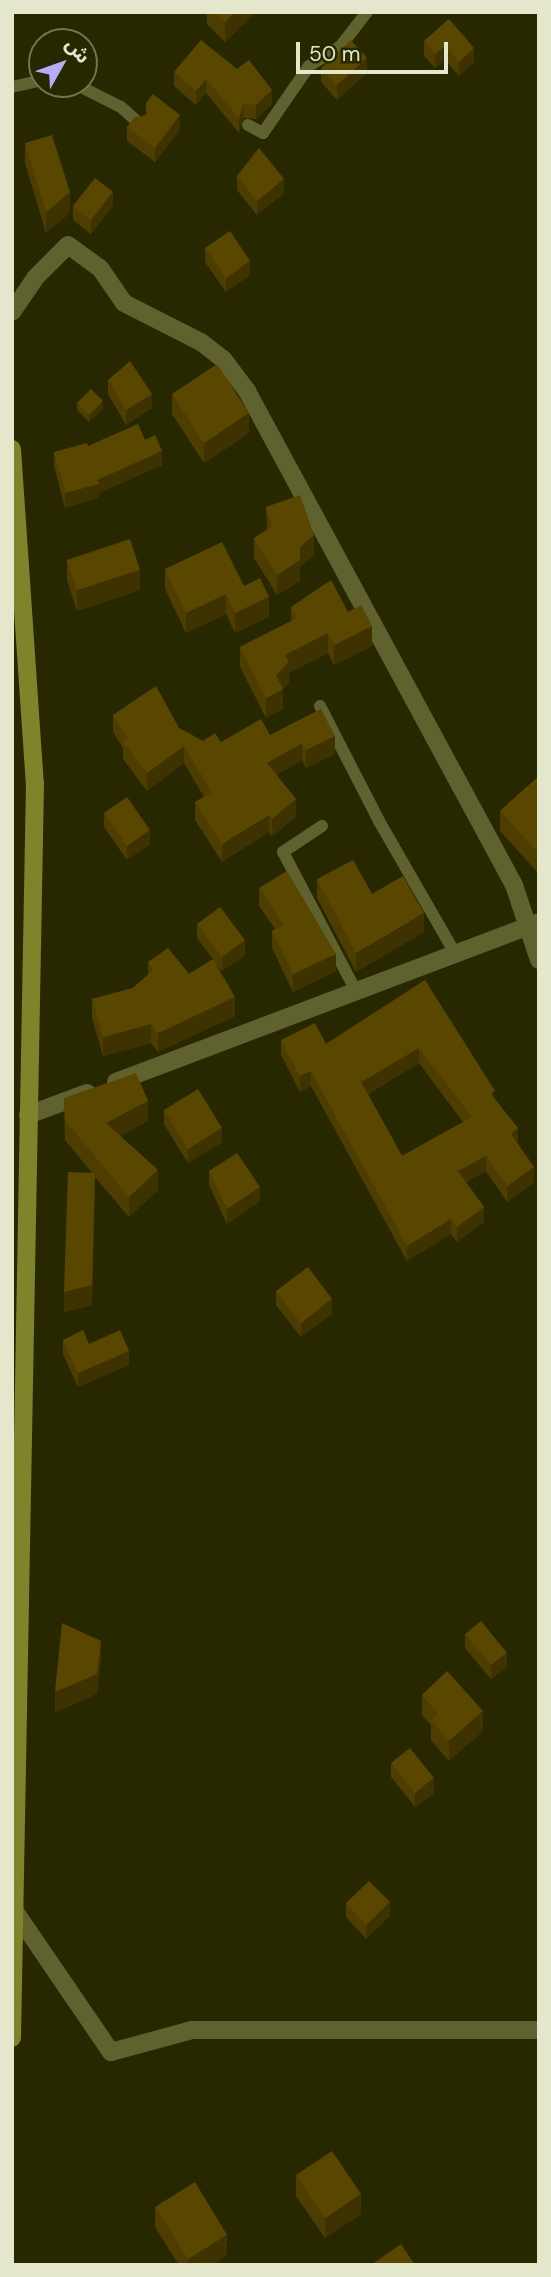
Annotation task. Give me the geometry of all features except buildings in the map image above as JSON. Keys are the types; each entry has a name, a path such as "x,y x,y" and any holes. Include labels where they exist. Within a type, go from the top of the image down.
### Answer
{"main road":[{"path":"12,449 34,783 12,2038"}],"street":[{"path":"12,312 36,277 68,245 100,268 124,303 201,342 223,359 247,391 386,654 535,923 539,960"},
{"path":"28,1115 357,993 535,923"},
{"path":"14,1910 111,2052 192,2029 539,2030"}],"lane":[{"path":"248,125 263,133 309,65 340,47 367,12"},
{"path":"98,96 121,107 140,124"},
{"path":"320,706 379,821 456,955"},
{"path":"322,826 283,852 357,993"}]}
